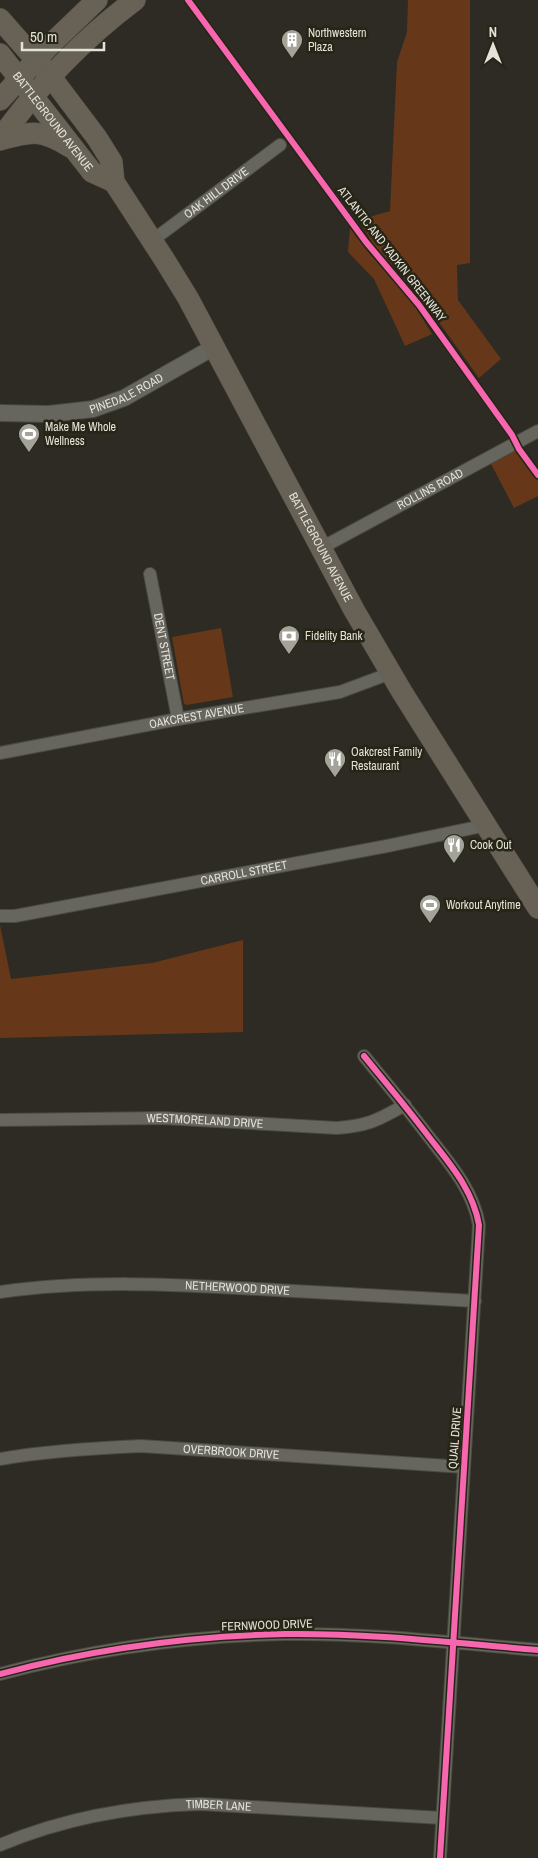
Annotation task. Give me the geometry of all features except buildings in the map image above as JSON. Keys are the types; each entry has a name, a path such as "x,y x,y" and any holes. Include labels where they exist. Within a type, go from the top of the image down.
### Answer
{"main road":[{"path":"0,100 36,59 97,0"},
{"path":"0,140 34,96 90,36 135,0"},
{"name":"BATTLEGROUND AVENUE","path":"0,19 51,77 97,138 112,162 114,182 188,298 321,548 391,673 538,908"},
{"name":"BATTLEGROUND AVENUE","path":"0,54 92,172 114,182"},
{"path":"0,140 21,134 36,133 51,135 74,149"}],"street":[{"name":"OAK HILL DRIVE","path":"152,240 280,145"},
{"name":"PINEDALE ROAD","path":"0,413 49,414 93,409 124,398 214,347"},
{"name":"ROLLINS ROAD","path":"321,548 538,431"},
{"name":"DENT STREET","path":"150,574 178,719"},
{"name":"OAKCREST AVENUE","path":"0,753 178,719 340,692 391,673"},
{"name":"CARROLL STREET","path":"0,916 15,916 387,846 486,825"},
{"name":"QUAIL DRIVE","path":"364,1056 405,1105 458,1174 476,1211 478,1225 475,1301 440,1858"},
{"name":"WESTMORELAND DRIVE","path":"0,1120 163,1118 337,1128 353,1127 375,1122 405,1105"},
{"name":"NETHERWOOD DRIVE","path":"0,1292 26,1288 108,1284 167,1284 475,1301"},
{"name":"OVERBROOK DRIVE","path":"0,1459 44,1452 141,1446 464,1467"},
{"name":"FERNWOOD DRIVE","path":"0,1674 79,1655 120,1648 178,1640 238,1635 330,1634 454,1642 538,1650"},
{"name":"TIMBER LANE","path":"0,1845 61,1823 100,1814 167,1805 201,1804 442,1818"}],"shaded area":[{"path":"408,0 470,0 470,263 457,265 458,300 501,359 479,378 418,293 373,244 359,220 390,211 397,62 407,32"},
{"path":"350,228 368,252 409,297 432,334 405,346 374,279 348,252"},
{"path":"514,449 538,481 538,496 514,508 490,462"},
{"path":"221,628 233,697 184,704 172,637"},
{"path":"0,925 11,979 152,963 243,940 243,1032 0,1038"}],"cycle path":[{"name":"ATLANTIC AND YADKIN GREENWAY","path":"188,0 366,242 419,305 512,435 519,449 538,475"},
{"path":"364,1056 460,1178 472,1200 479,1225 440,1858"},
{"path":"0,1674 70,1657 141,1645 249,1635 348,1635 538,1650"}],"place":[{"name":"Northwestern Plaza","path":"292,59"},
{"name":"Make Me Whole Wellness","path":"29,453"},
{"name":"Fidelity Bank","path":"289,655"},
{"name":"Oakcrest Family Restaurant","path":"335,778"},
{"name":"Cook Out","path":"454,864"},
{"name":"Workout Anytime","path":"430,924"}]}
